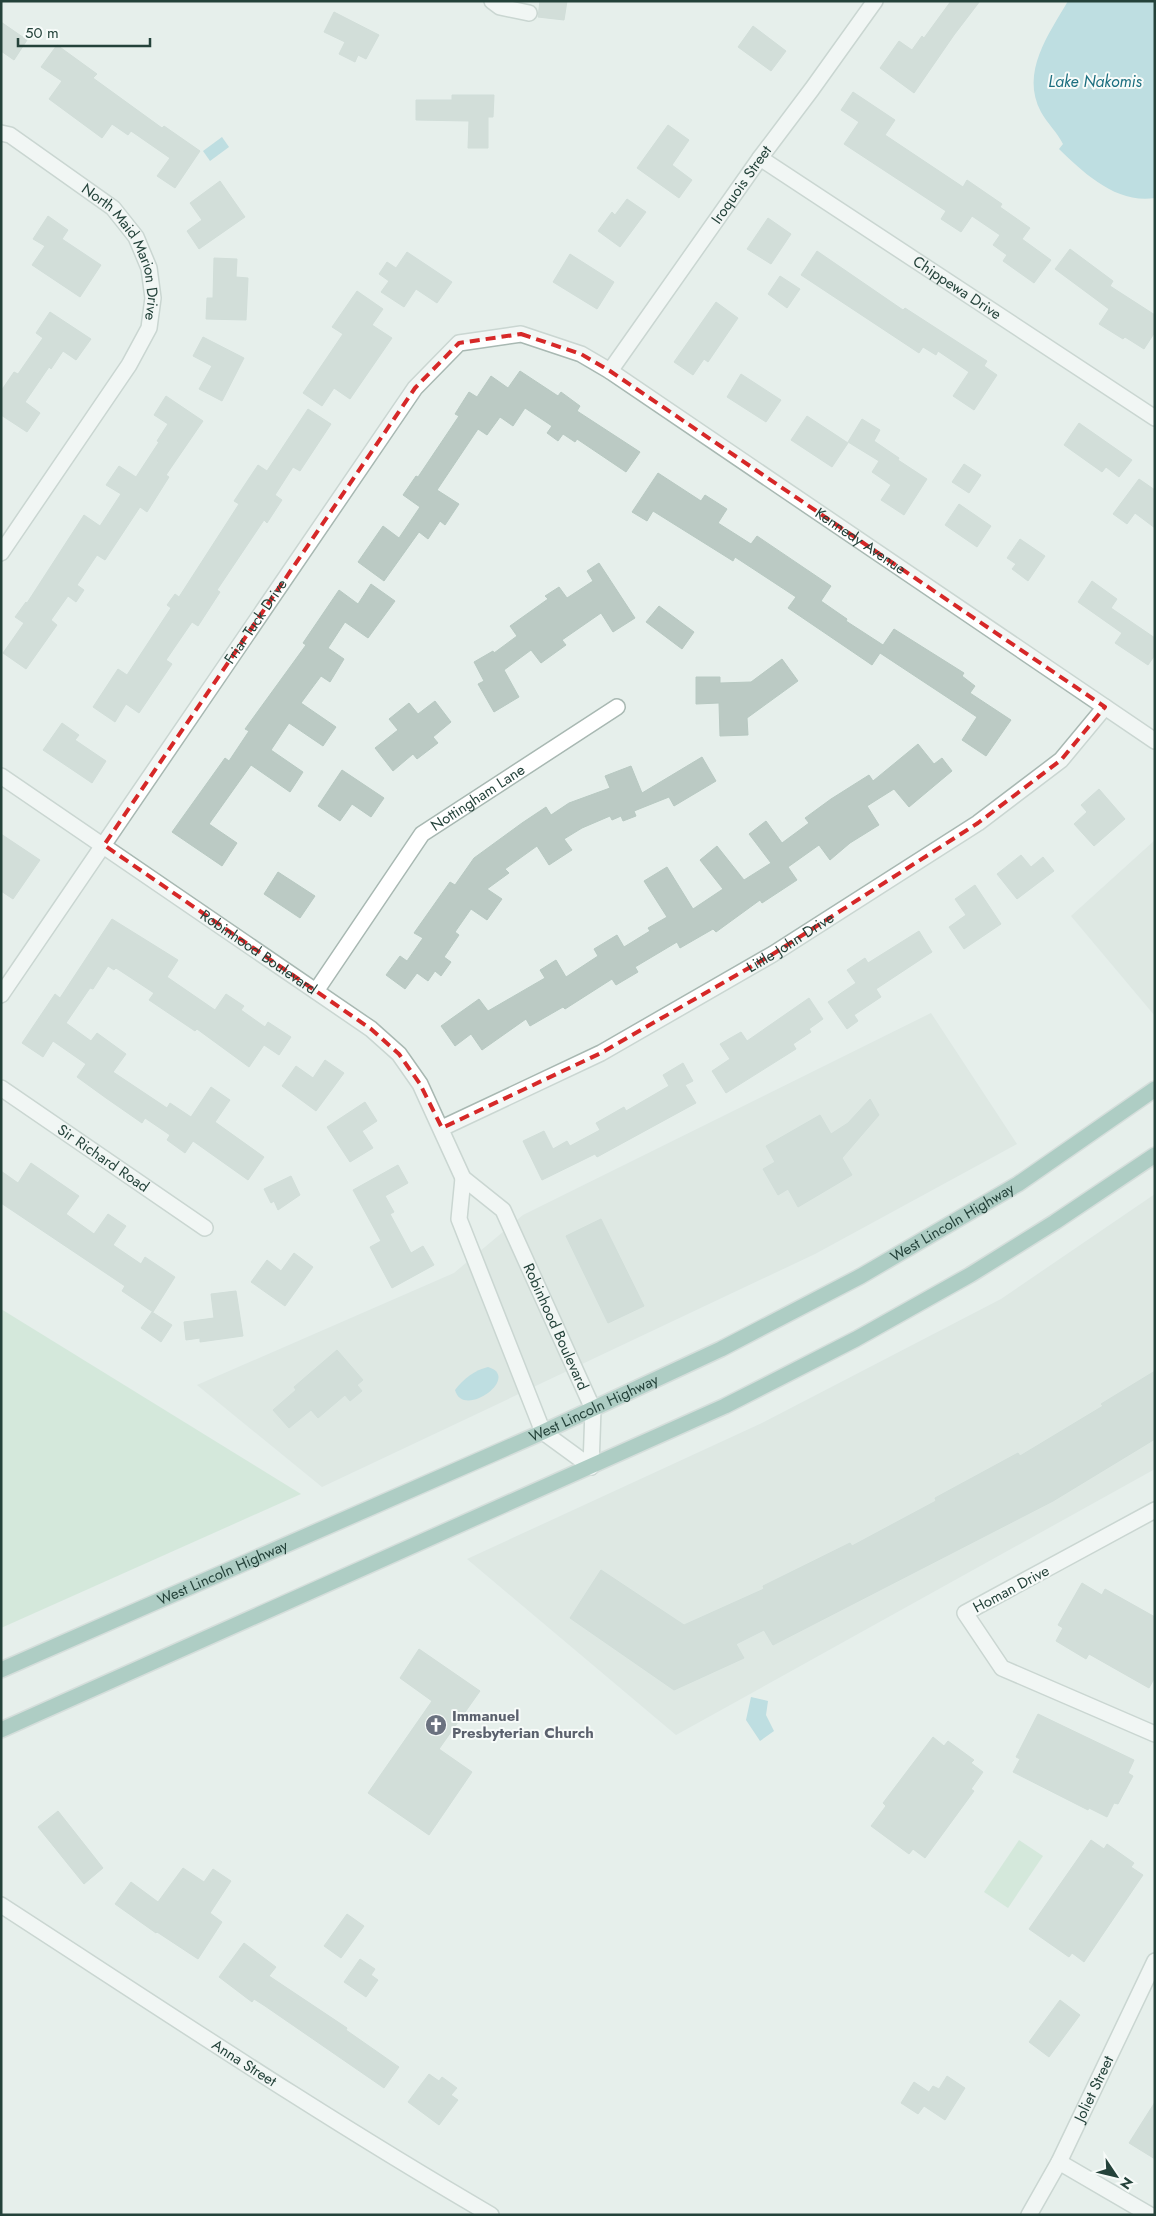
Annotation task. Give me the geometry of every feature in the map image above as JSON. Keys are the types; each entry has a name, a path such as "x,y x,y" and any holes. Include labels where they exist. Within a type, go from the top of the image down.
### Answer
{"main road":[{"name":"West Lincoln Highway","path":"1,1670 593,1410 720,1349 861,1276 1018,1184 1155,1090"},
{"path":"1,1730 725,1406 856,1339 978,1270 1055,1222 1155,1155"}],"street":[{"path":"492,1 500,7 529,13"},
{"name":"Iroquois Street","path":"610,371 760,158 875,1"},
{"name":"North Maid Marion Drive","path":"1,553 129,365 149,328 153,298 149,268 136,237 113,208 4,132"},
{"name":"Chippewa Drive","path":"760,158 1155,418"},
{"name":"Friar Tuck Drive","path":"1,995 415,388 459,343 521,334 564,347"},
{"name":"Kennedy Avenue","path":"564,347 581,354 610,371 1155,741"},
{"name":"Nottingham Lane","path":"316,991 422,834 617,707"},
{"name":"Little John Drive","path":"442,1128 601,1054 773,954 978,823 1061,760 1105,708"},
{"name":"Robinhood Boulevard","path":"1,776 104,844 371,1029 399,1054 420,1084 442,1128 463,1178 459,1219 543,1432"},
{"name":"Sir Richard Road","path":"1,1088 205,1228"},
{"name":"Robinhood Boulevard","path":"463,1178 503,1210 593,1410 591,1467"},
{"path":"543,1432 591,1467"},
{"name":"Homan Drive","path":"1155,1510 966,1613 1002,1668 1155,1734"},
{"name":"Anna Street","path":"1,1904 404,2165 491,2215"},
{"name":"Joliet Street","path":"1029,2215 1059,2162 1155,1961"},
{"path":"1059,2162 1150,2215"}],"highlighted area":[{"path":"521,334 581,354 610,371 1105,707 1061,760 978,823 773,954 601,1053 442,1128 420,1084 399,1054 371,1029 104,845 415,388 459,343"}],"shaded area":[{"path":"1155,840 1155,1016 1071,916"},
{"path":"931,1013 1017,1144 815,1254 322,1487 197,1385 454,1273 523,1215"},
{"path":"1155,1194 1155,1469 676,1735 467,1559 762,1423 1001,1299"}],"green space":[{"path":"1,1309 301,1494 1,1628"},
{"path":"1019,1840 1043,1856 1008,1908 984,1892"}],"water":[{"name":"Lake Nakomis","path":"1068,1 1155,1 1155,198 1141,199 1127,196 1102,185 1090,177 1059,149 1063,144 1041,112 1035,97 1035,68 1046,40"},
{"path":"222,137 229,147 210,161 203,151"},
{"path":"488,1367 497,1372 498,1379 495,1387 478,1399 468,1400 460,1398 455,1390 458,1386 474,1373"},
{"path":"751,1697 768,1701 766,1715 774,1731 760,1741 746,1720"}],"building":[{"path":"540,1 567,1 564,20 538,17"},
{"path":"951,1 980,1 914,93 880,68 899,41 912,50 922,36 924,38"},
{"path":"334,12 379,35 366,59 358,55 355,62 339,54 345,42 324,32"},
{"path":"1,22 27,40 14,60 1,51"},
{"path":"753,26 786,51 771,71 738,47"},
{"path":"57,45 97,74 93,78 162,128 164,126 200,151 175,188 157,176 170,158 131,131 128,135 112,124 102,138 49,99 62,81 41,67"},
{"path":"853,92 895,120 885,135 963,187 967,180 1002,204 1000,207 1030,228 1022,239 1051,260 1034,283 1003,261 1007,255 993,245 1000,235 972,216 961,232 941,219 946,211 844,144 859,122 841,110"},
{"path":"452,95 494,95 493,117 488,117 488,148 468,148 469,121 416,120 416,100 452,100"},
{"path":"668,125 689,140 672,165 692,180 679,198 637,168"},
{"path":"220,181 245,217 199,249 187,231 202,220 190,203"},
{"path":"627,199 646,212 620,247 598,231 612,212 615,215"},
{"path":"48,216 68,230 62,239 101,265 80,297 32,265 45,246 33,239"},
{"path":"768,218 791,234 771,264 747,249"},
{"path":"1070,249 1113,281 1110,286 1155,315 1155,332 1144,349 1099,324 1109,309 1055,269"},
{"path":"817,251 903,310 905,308 987,361 984,366 997,375 974,410 953,396 969,372 938,351 936,355 923,347 919,353 801,275"},
{"path":"407,252 452,282 437,303 416,289 404,307 381,292 389,281 379,274 387,262 396,268"},
{"path":"570,254 614,282 597,309 553,282"},
{"path":"214,258 237,259 236,277 248,278 246,320 206,319 207,298 213,298"},
{"path":"780,276 800,289 787,308 768,294"},
{"path":"357,291 383,309 372,325 392,338 350,399 334,388 322,406 303,393 343,334 332,327"},
{"path":"716,302 738,318 708,362 704,359 693,375 674,362"},
{"path":"50,312 91,339 76,360 63,351 51,369 49,367 25,402 40,413 27,432 1,415 1,391 14,372 18,374 43,338 36,333"},
{"path":"203,337 244,358 222,401 199,389 212,366 193,356"},
{"path":"520,371 558,396 561,392 580,406 577,411 640,452 626,472 577,439 575,442 563,434 558,441 547,433 552,426 525,408 513,426 500,417 487,435 478,429 437,490 459,504 445,525 440,521 428,539 419,532 384,581 358,562 383,526 399,538 420,507 403,495 416,476 418,477 459,416 455,414 469,392 477,397 491,376 508,388"},
{"path":"741,374 781,400 766,422 727,397"},
{"path":"166,396 203,421 166,475 169,477 147,512 140,507 105,560 97,555 77,585 84,590 76,602 68,596 51,620 57,625 26,669 3,653 24,623 15,617 27,603 84,515 100,526 121,494 106,485 119,466 136,477 159,442 157,441 168,424 154,415"},
{"path":"308,409 331,424 300,471 293,467 275,495 282,500 267,523 264,520 217,590 220,592 198,626 192,622 166,660 172,664 139,713 126,704 115,722 93,707 118,669 127,675 171,608 167,605 175,594 179,597 239,504 234,501 258,465 267,471"},
{"path":"807,416 848,443 832,467 791,440"},
{"path":"862,419 880,430 874,441 927,479 904,515 881,500 891,485 872,472 879,461 848,442"},
{"path":"1079,423 1132,460 1119,477 1106,467 1102,472 1064,445"},
{"path":"964,464 981,475 969,493 952,482"},
{"path":"658,473 701,501 705,495 727,509 718,523 751,544 757,536 831,586 821,601 847,619 846,621 883,645 894,629 964,673 962,676 975,686 970,693 1011,720 986,756 962,740 977,717 880,653 872,665 788,608 796,597 735,557 733,561 653,511 647,521 632,512"},
{"path":"1139,479 1155,490 1155,528 1135,513 1127,524 1113,514"},
{"path":"959,504 991,526 977,547 945,525"},
{"path":"1020,539 1045,556 1028,581 1012,569 1016,564 1007,558"},
{"path":"599,563 635,618 613,632 601,613 562,640 566,645 541,663 531,650 504,670 519,697 494,712 478,684 484,681 474,662 493,651 494,653 517,636 510,626 548,599 545,596 559,587 567,598 593,581 587,571"},
{"path":"1092,581 1117,599 1111,608 1155,638 1155,655 1148,665 1115,643 1122,633 1078,602"},
{"path":"371,584 395,601 368,638 345,622 328,648 344,659 330,682 321,676 301,703 336,727 323,746 289,723 271,750 303,772 290,792 251,765 209,824 237,843 222,866 172,832 225,758 229,761 249,731 245,729 306,645 303,643 339,590 358,604"},
{"path":"659,606 694,632 682,649 646,622"},
{"path":"782,659 798,681 747,718 748,735 720,736 719,703 696,704 696,677 720,677 720,683 751,682"},
{"path":"435,701 451,722 433,737 438,743 417,759 413,754 393,771 375,748 398,730 389,719 409,703 418,714"},
{"path":"62,723 79,735 75,740 106,761 92,783 43,750"},
{"path":"918,744 934,764 942,758 952,771 909,807 894,789 867,806 879,825 850,843 830,860 819,845 788,867 797,880 762,903 760,900 716,932 713,929 680,948 677,942 635,967 638,972 616,985 612,979 565,1009 563,1007 530,1026 526,1019 482,1050 471,1034 455,1046 441,1026 479,999 488,1011 545,978 540,970 556,960 566,977 598,956 594,949 617,935 624,947 650,931 648,928 667,917 644,881 667,867 693,909 723,889 700,860 717,846 744,880 771,863 749,834 766,821 782,843 809,823 805,818 831,799 869,775 873,781"},
{"path":"702,757 716,781 674,806 669,797 634,811 636,816 623,821 621,816 612,820 610,816 582,828 564,839 572,850 549,865 537,846 505,869 509,873 487,889 502,899 487,920 471,909 455,932 459,935 444,957 451,962 441,976 435,971 428,981 417,973 405,989 386,975 400,956 407,961 423,938 414,933 450,882 455,885 474,858 522,823 546,807 551,815 569,803 610,788 605,776 631,766 642,793"},
{"path":"342,770 384,798 371,817 352,804 340,821 318,806"},
{"path":"1099,789 1125,819 1094,846 1074,824 1087,812 1081,805"},
{"path":"1,834 40,860 13,899 1,891"},
{"path":"1021,855 1031,867 1043,857 1054,871 1017,899 997,874"},
{"path":"278,872 315,896 300,918 264,894"},
{"path":"975,885 1001,924 964,949 949,927 966,915 955,899"},
{"path":"112,919 178,960 167,977 215,1010 226,994 244,1006 241,1010 265,1027 268,1022 291,1037 279,1055 264,1045 249,1067 197,1029 195,1031 149,1000 154,993 116,968 114,970 108,966 93,989 90,988 66,1023 91,1041 97,1033 126,1054 113,1072 167,1108 170,1103 191,1117 211,1087 230,1100 215,1122 264,1157 248,1180 193,1141 185,1153 167,1140 170,1135 145,1118 142,1123 106,1098 77,1077 86,1064 53,1041 43,1057 22,1043 55,994 60,998"},
{"path":"919,931 932,952 876,989 881,997 854,1015 858,1021 847,1029 828,1002 856,983 847,970 865,958 868,963"},
{"path":"809,998 823,1019 809,1029 811,1032 793,1044 796,1049 726,1093 712,1071 730,1059 720,1044 741,1032 747,1041"},
{"path":"325,1060 344,1073 316,1111 282,1086 296,1066 313,1078"},
{"path":"683,1063 693,1081 685,1085 696,1103 597,1157 595,1154 542,1180 523,1141 544,1131 553,1149 567,1141 570,1146 600,1130 596,1123 624,1107 626,1111 669,1086 663,1075"},
{"path":"870,1099 879,1115 842,1158 852,1175 798,1207 788,1189 778,1195 763,1169 775,1162 766,1146 820,1115 831,1134 848,1123"},
{"path":"365,1102 377,1121 362,1131 373,1148 350,1162 327,1127"},
{"path":"31,1163 79,1196 66,1214 94,1234 108,1214 126,1226 113,1245 141,1264 145,1257 175,1277 153,1312 122,1291 125,1286 1,1203 1,1171 18,1183"},
{"path":"398,1165 408,1183 385,1196 394,1212 390,1214 411,1253 423,1246 434,1265 392,1288 370,1247 381,1241 353,1190"},
{"path":"291,1176 300,1195 278,1210 274,1201 271,1203 264,1189"},
{"path":"601,1219 644,1306 608,1323 566,1236"},
{"path":"294,1253 313,1267 285,1306 251,1282 267,1260 281,1271"},
{"path":"236,1291 243,1336 200,1342 200,1338 186,1340 184,1322 214,1318 211,1294"},
{"path":"152,1312 172,1325 161,1342 141,1328"},
{"path":"337,1350 363,1380 357,1385 362,1391 350,1401 345,1395 318,1418 311,1410 289,1428 273,1410 296,1390 294,1387"},
{"path":"1155,1371 1155,1439 1053,1501 773,1645 764,1630 736,1644 744,1658 674,1690 570,1618 601,1570 684,1625 764,1589 763,1586 850,1543 852,1546 936,1501 935,1498 1018,1453 1020,1456 1103,1406 1101,1404"},
{"path":"1082,1583 1102,1595 1105,1589 1155,1617 1155,1677 1149,1688 1089,1654 1086,1659 1056,1641 1063,1628 1058,1625"},
{"name":"Immanuel Presbyterian Church","path":"419,1649 480,1691 439,1749 472,1772 429,1835 368,1793 432,1701 400,1678"},
{"path":"1038,1714 1134,1760 1128,1773 1133,1776 1118,1804 1114,1803 1107,1817 1089,1808 1088,1810 1013,1772 1020,1759 1016,1757"},
{"path":"933,1737 944,1746 948,1741 974,1760 971,1763 983,1772 971,1789 974,1791 925,1858 913,1849 909,1854 871,1826 886,1806 883,1803"},
{"path":"58,1811 103,1868 84,1884 38,1827"},
{"path":"1091,1840 1104,1849 1107,1844 1134,1863 1131,1867 1143,1875 1084,1962 1072,1953 1069,1957 1029,1929"},
{"path":"183,1868 204,1882 213,1869 231,1881 210,1913 222,1922 198,1959 156,1933 115,1904 131,1882 158,1902"},
{"path":"347,1914 364,1926 341,1958 324,1946"},
{"path":"244,1943 276,1967 269,1976 347,2028 346,2030 399,2067 384,2088 265,2006 254,1999 252,2002 219,1977"},
{"path":"360,1959 375,1969 371,1975 378,1980 366,1997 344,1982"},
{"path":"1060,2000 1080,2015 1049,2057 1029,2042"},
{"path":"429,2074 439,2081 442,2077 457,2088 451,2095 458,2100 439,2125 408,2102"},
{"path":"947,2076 965,2088 945,2120 924,2106 918,2114 901,2103 914,2082 929,2092 933,2086 939,2089"},
{"path":"1155,2102 1155,2159 1129,2143"}],"place":[{"name":"Immanuel Presbyterian Church","path":"436,1725"}]}
